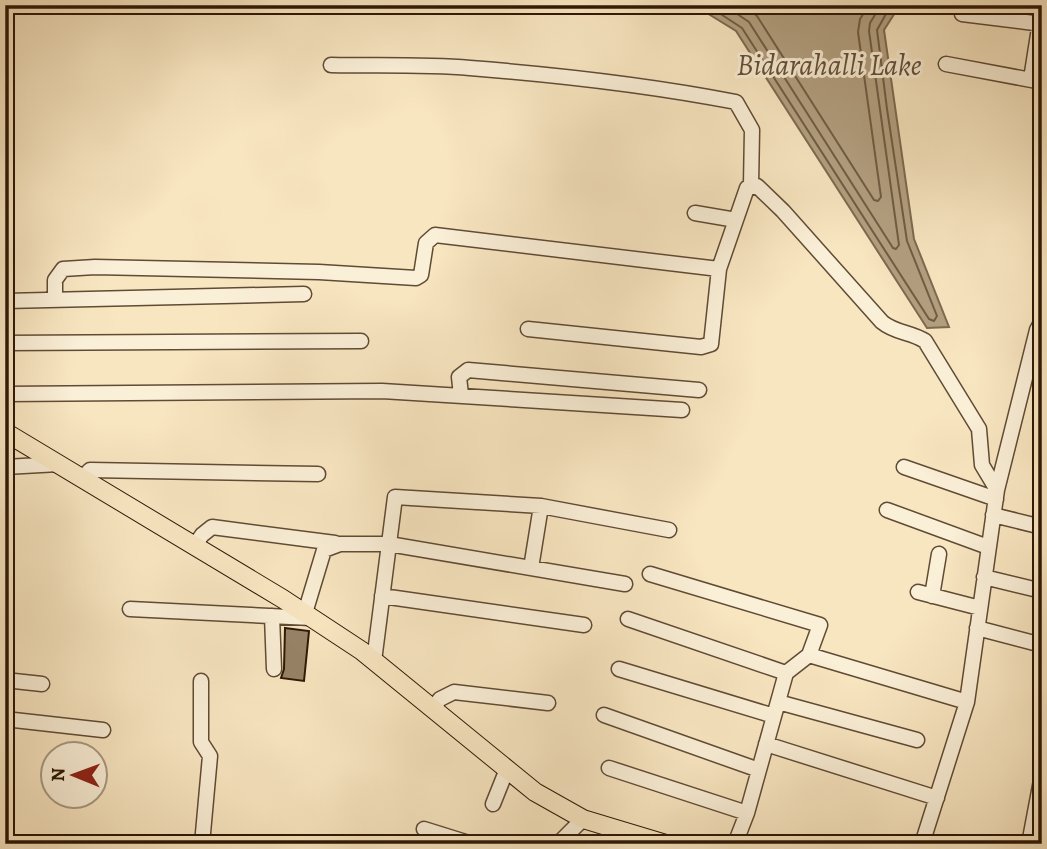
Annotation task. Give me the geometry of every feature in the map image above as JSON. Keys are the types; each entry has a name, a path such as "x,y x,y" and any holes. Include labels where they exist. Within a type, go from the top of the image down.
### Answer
{"main road":[{"path":"5,432 308,615 374,661 536,792 583,818 631,839 666,844"}],"street":[{"path":"946,64 1036,80 1040,19 962,14"},
{"path":"331,65 467,68 583,79 691,93 736,102 752,130 751,186"},
{"path":"528,329 701,347 711,344 719,269 747,188 757,186 783,211 882,323 897,332 912,334 925,341 979,429 982,465 997,495"},
{"path":"695,213 736,220"},
{"path":"55,299 55,280 63,269 319,272 416,278 424,268 426,243 435,235 719,269"},
{"path":"5,302 304,294"},
{"path":"922,844 967,702 993,514 1037,330 1042,321"},
{"path":"5,343 361,341"},
{"path":"461,395 459,377 468,370 699,390"},
{"path":"5,394 375,391 682,410"},
{"path":"5,467 59,464"},
{"path":"904,467 997,495"},
{"path":"82,478 90,470 318,474"},
{"path":"374,661 395,497 541,506 669,530"},
{"path":"531,568 541,506"},
{"path":"887,510 988,547"},
{"path":"993,514 1042,527"},
{"path":"195,545 212,527 340,544 389,544 625,584"},
{"path":"130,609 272,616 308,615 324,550 340,544"},
{"path":"939,554 925,594 980,608"},
{"path":"650,574 820,625 809,655 786,673 736,844"},
{"path":"984,578 1042,591"},
{"path":"382,596 584,625"},
{"path":"272,616 274,669"},
{"path":"628,619 786,673"},
{"path":"977,628 1042,645"},
{"path":"809,655 967,702"},
{"path":"620,669 776,709 917,740"},
{"path":"5,680 42,684"},
{"path":"201,681 201,742 210,756 202,844"},
{"path":"432,709 447,694 454,692 548,703"},
{"path":"604,715 759,770"},
{"path":"5,719 103,730"},
{"path":"766,744 937,798"},
{"path":"609,768 747,813"},
{"path":"493,804 507,769"},
{"path":"1029,844 1042,775"},
{"path":"558,844 583,818"},
{"path":"424,829 472,844"}],"water":[{"name":"Bidarahalli Lake","path":"694,5 900,5 884,30 914,239 949,327 927,328 736,31"}],"building":[{"path":"285,628 309,631 304,681 281,678 284,669"}]}
